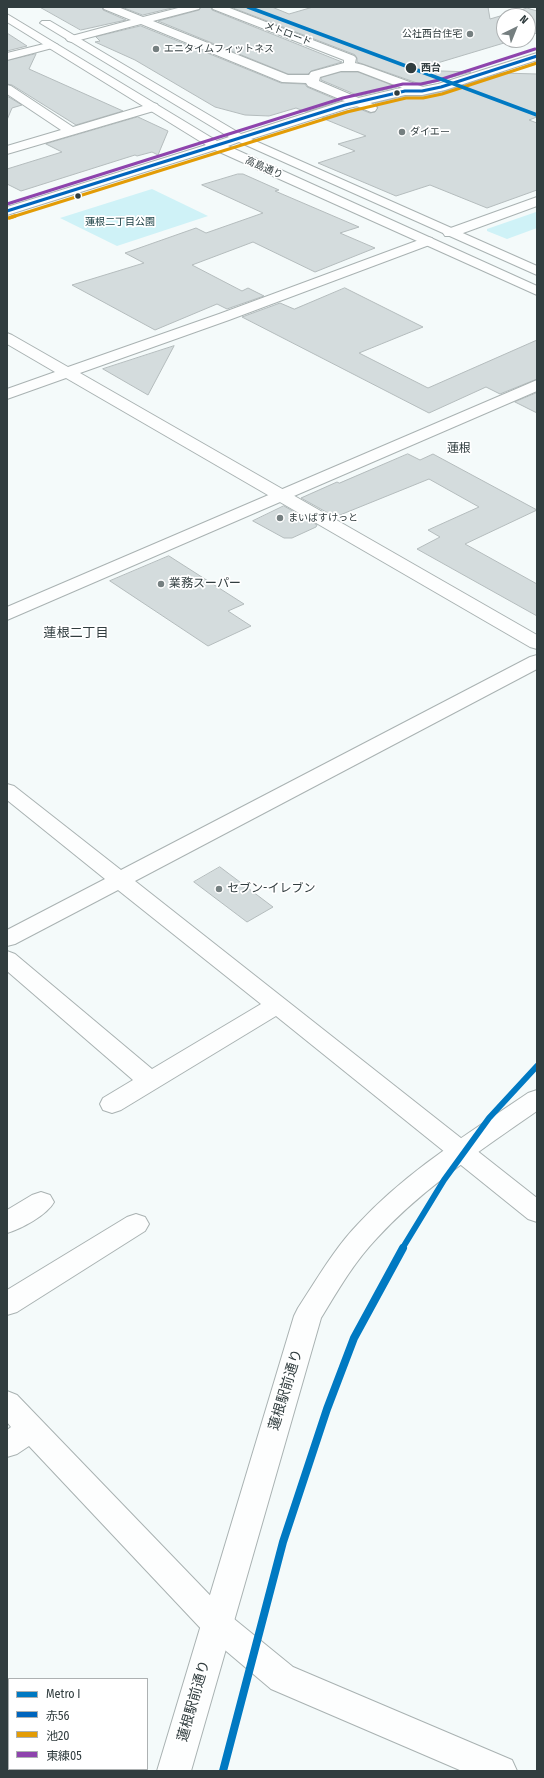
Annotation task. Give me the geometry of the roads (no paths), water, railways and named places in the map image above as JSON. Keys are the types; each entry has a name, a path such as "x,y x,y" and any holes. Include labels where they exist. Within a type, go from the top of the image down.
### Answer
{"street":[{"path":"108,7 286,79 313,79"},
{"path":"72,39 195,7"},
{"name":"メトロード","path":"217,7 350,58 349,67"},
{"name":"高島通り","path":"7,17 215,145 537,291"},
{"name":"高島通り","path":"39,19 239,138 537,271"},
{"path":"7,57 52,45"},
{"path":"10,208 357,103 405,91 422,92 537,56"},
{"path":"371,108 312,83 315,75 340,67 359,67 422,92"},
{"path":"7,89 71,131"},
{"path":"7,222 229,152 340,115 417,96 422,92"},
{"path":"10,147 153,107"},
{"path":"450,233 537,201"},
{"path":"7,394 427,241"},
{"path":"7,338 537,643"},
{"path":"7,614 537,385"},
{"path":"9,936 537,661"},
{"path":"7,790 537,1212"},
{"path":"7,958 150,1081"},
{"path":"112,1104 277,1005"},
{"name":"蓮根駅前通り","path":"174,1771 308,1316 336,1271 366,1232 403,1195 461,1152 537,1100"},
{"path":"7,1223 41,1202"},
{"path":"7,1304 136,1224"},
{"path":"7,1403 217,1624 282,1678 500,1771"},
{"path":"7,1445 31,1429"}],"metro line":[{"name":"I","path":"248,7 537,115"},
{"name":"I","path":"223,1771 283,1542 327,1409 354,1338 396,1260 444,1180 489,1118 537,1066"}],"place":[{"name":"公社西台住宅","path":"470,34"},
{"name":"エニタイムフィットネス","path":"156,49"},
{"name":"西台","path":"411,68"},
{"name":"ダイエー","path":"402,132"},
{"name":"まいばすけっと","path":"280,518"},
{"name":"業務スーパー","path":"161,584"},
{"name":"セブン-イレブン","path":"219,889"}],"district":[{"name":"蓮根","path":"459,449"},
{"name":"蓮根二丁目","path":"76,633"}],"park label":[{"name":"蓮根二丁目公園","path":"120,222"}]}
